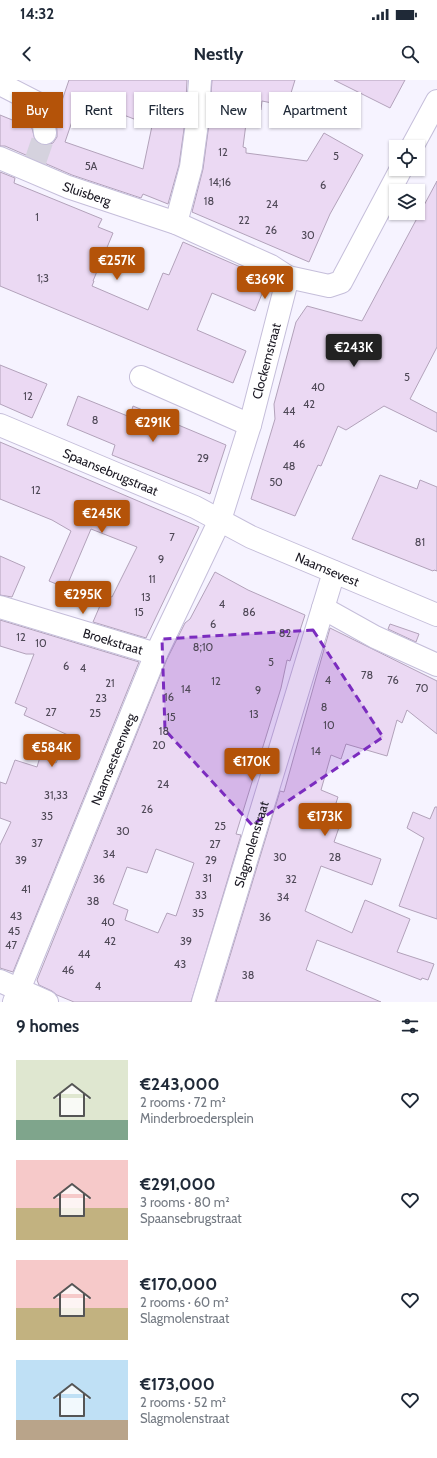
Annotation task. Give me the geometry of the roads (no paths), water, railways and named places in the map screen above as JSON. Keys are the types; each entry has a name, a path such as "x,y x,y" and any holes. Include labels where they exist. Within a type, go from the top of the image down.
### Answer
{"street":[{"path":"200,80 197,123 191,167 176,223 270,266 288,277 329,286 341,282 397,176"},
{"path":"0,84 41,104 45,134"},
{"path":"416,140 437,101"},
{"name":"Sluisberg","path":"0,158 34,167 68,187 176,223"},
{"name":"Clockemstraat","path":"220,520 250,425 288,277"},
{"path":"141,377 250,425"},
{"name":"Spaansebrugstraat","path":"0,425 194,507 220,520"},
{"name":"Naamsevest","path":"220,520 251,536 437,615"},
{"name":"Naamsesteenweg","path":"11,991 156,654 220,520"},
{"name":"Slagmolenstraat","path":"203,1002 334,572"},
{"name":"Broekstraat","path":"0,607 156,654"},
{"path":"323,608 375,638 437,665"},
{"path":"11,991 47,1002"}],"tunnel":[{"path":"35,162 45,133"}]}
